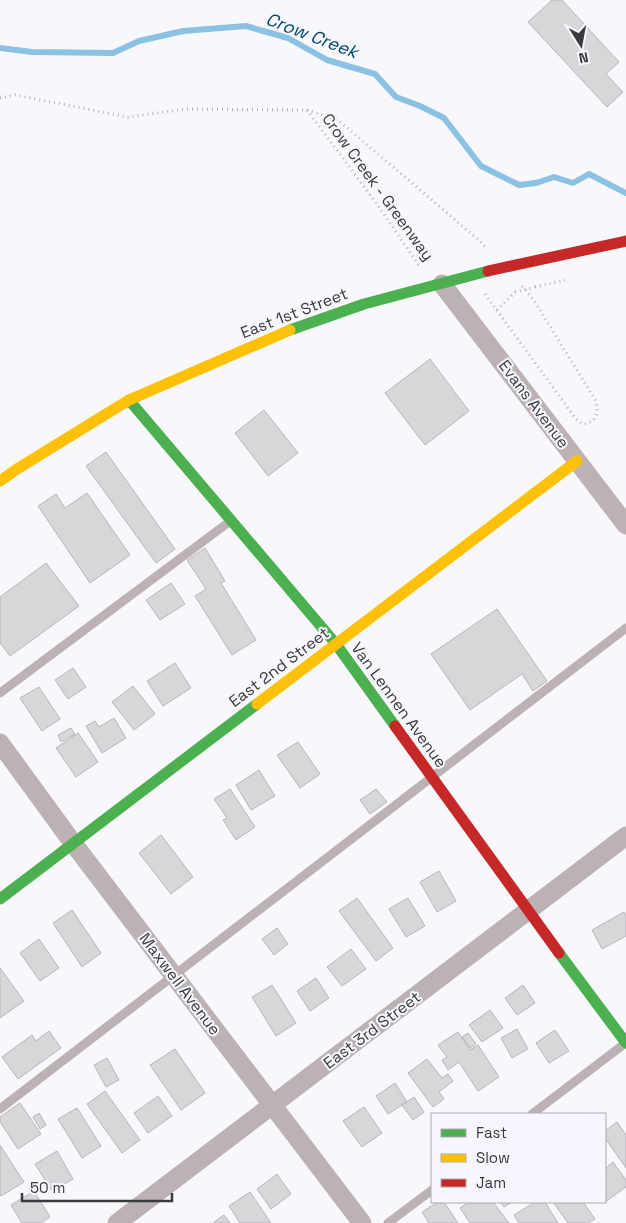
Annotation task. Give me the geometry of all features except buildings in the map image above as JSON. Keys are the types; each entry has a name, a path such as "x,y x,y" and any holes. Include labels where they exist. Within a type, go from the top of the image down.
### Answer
{"street":[{"name":"East 1st Street","path":"0,481 129,400 283,332 364,304 488,271 626,241"},
{"name":"Evans Avenue","path":"438,285 626,525"},
{"name":"Van Lennen Avenue","path":"129,400 336,644 431,778 626,1043"},
{"name":"East 2nd Street","path":"0,899 577,461"},
{"name":"Maxwell Avenue","path":"0,743 73,843 362,1223"},
{"name":"East 3rd Street","path":"117,1223 626,836"}],"lane":[{"path":"0,693 231,520"},
{"path":"0,1109 626,628"},
{"path":"533,1113 626,1043"},
{"path":"388,1223 431,1191"}],"path":[{"name":"Crow Creek - Greenway","path":"0,98 14,95 128,116 186,109 307,110 438,285"},
{"path":"497,310 515,292 536,287"}],"waterway":[{"name":"Crow Creek","path":"0,48 32,52 113,53 139,41 183,31 246,26 288,38 327,60 375,74 396,97 444,118 481,166 519,185 536,183 554,177 573,183 589,174 626,193"}],"traffic: fast":[{"path":"290,330 364,304 488,271"},
{"path":"129,400 336,644 395,726"},
{"path":"0,899 257,704"},
{"path":"559,953 626,1043"}],"traffic: slow":[{"path":"0,481 129,400 290,330"},
{"path":"257,704 577,461"}],"traffic: jam":[{"path":"488,271 626,241"},
{"path":"395,726 559,953"}]}
